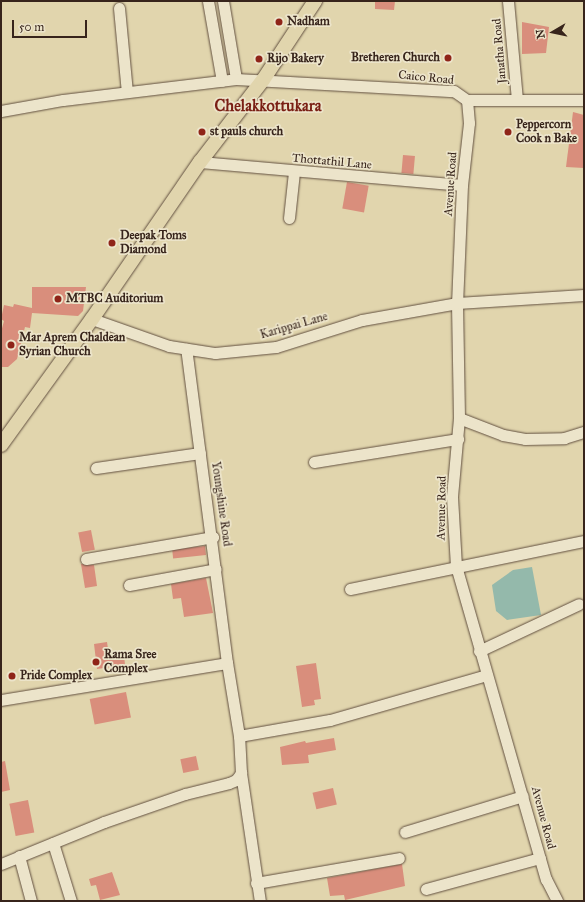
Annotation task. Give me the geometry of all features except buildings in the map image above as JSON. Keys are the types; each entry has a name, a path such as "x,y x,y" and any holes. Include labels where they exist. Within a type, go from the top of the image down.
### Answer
{"main road":[{"path":"1,445 92,319 200,162 263,80 315,1"}],"street":[{"path":"208,1 222,81"},
{"path":"223,1 236,79"},
{"name":"Janatha Road","path":"508,1 517,99"},
{"path":"119,8 127,92"},
{"name":"Caico Road","path":"1,111 63,100 236,79 454,91 467,100 584,100"},
{"name":"Avenue Road","path":"467,100 468,123 462,185 457,303 459,418 452,498 456,566 479,651 523,796 540,858 557,901"},
{"name":"Thottathil Lane","path":"200,162 294,172 462,185"},
{"path":"290,218 294,172"},
{"name":"Karippai Lane","path":"92,319 127,333 186,349 215,353 276,347 362,320 457,303 584,295"},
{"name":"Youngshine Road","path":"186,349 212,537 227,663 239,736 241,772 256,883 260,901"},
{"path":"459,418 503,435 525,439 564,438 584,432"},
{"path":"314,462 458,439"},
{"path":"96,468 200,453"},
{"path":"86,559 212,537"},
{"path":"350,589 456,566 584,541"},
{"path":"129,585 216,569"},
{"path":"479,651 579,604"},
{"path":"1,700 227,663"},
{"path":"239,736 330,720 487,675"},
{"path":"1,864 177,797 229,783 236,780 241,772"},
{"path":"405,832 523,796"},
{"path":"53,843 70,901"},
{"path":"19,856 31,901"},
{"path":"256,883 399,858"},
{"path":"426,889 540,858"}],"shaded area":[{"path":"532,567 541,615 507,620 496,611 492,585 513,570"}],"place":[{"name":"Nadham","path":"279,22"},
{"name":"Bretheren Church","path":"448,58"},
{"name":"Rijo Bakery","path":"259,59"},
{"name":"st pauls church","path":"202,132"},
{"name":"Peppercorn Cook n Bake","path":"508,132"},
{"name":"Deepak Toms Diamond","path":"112,243"},
{"name":"MTBC Auditorium","path":"58,299"},
{"name":"Mar Aprem Chaldean Syrian Church","path":"11,345"},
{"name":"Rama Sree Complex","path":"96,662"},
{"name":"Pride Complex","path":"12,676"}],"district":[{"name":"Chelakkottukara","path":"268,106"}]}
